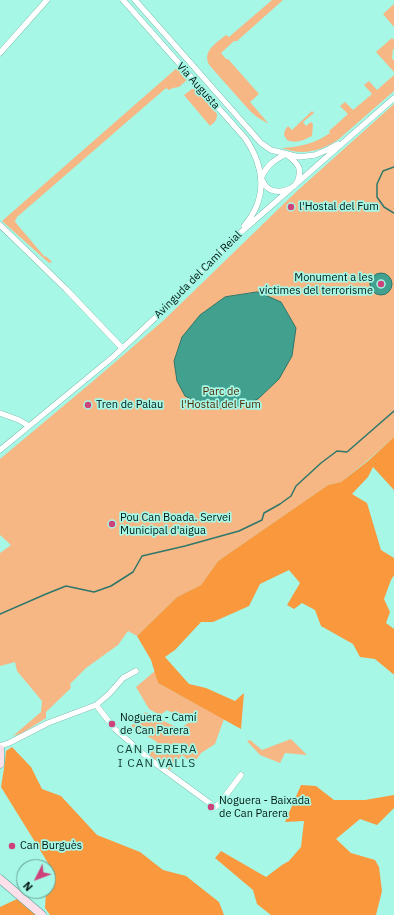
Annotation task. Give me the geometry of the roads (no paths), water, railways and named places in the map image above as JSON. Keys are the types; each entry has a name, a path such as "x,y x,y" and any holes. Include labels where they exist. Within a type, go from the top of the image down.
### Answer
{"main road":[{"path":"0,749 0,764"},
{"path":"0,879 42,915"}],"street":[{"path":"0,53 47,0"},
{"name":"Via Augusta","path":"123,0 245,138 252,148 258,162 262,178"},
{"name":"Via Augusta","path":"136,0 261,143 272,150 299,156 315,155 347,139"},
{"name":"Avinguda del Camí Reial","path":"0,450 113,357 170,304 231,241 394,98"},
{"name":"Via Augusta","path":"231,241 248,222 256,208 265,170 269,164 286,154"},
{"name":"Via Augusta","path":"286,154 294,160 299,168 298,180 294,186"},
{"path":"262,178 268,188 273,191 286,190 294,186"},
{"path":"0,225 66,288 122,348"},
{"path":"0,413 29,426"},
{"path":"0,746 9,743 48,722 96,706 123,678 136,671"},
{"path":"96,706 114,729 214,807 220,803 241,775"}],"waterway":[{"path":"394,167 383,171 377,184 377,197 384,207 394,213"},
{"path":"0,614 66,586 94,592 111,586 133,572 142,556 239,531 262,520 264,513 291,496 296,486 321,463 337,451 347,452 394,411"}],"place":[{"name":"l'Hostal del Fum","path":"291,207"},
{"name":"Monument a les víctimes del terrorisme","path":"381,284"},
{"name":"Tren de Palau","path":"88,405"},
{"name":"Pou Can Boada. Servei Municipal d'aigua","path":"112,524"},
{"name":"Noguera - Camí de Can Parera","path":"112,724"},
{"name":"Noguera - Baixada de Can Parera","path":"211,807"},
{"name":"Can Burguès","path":"12,846"}],"district":[{"name":"CAN PERERA I CAN VALLS","path":"157,757"}],"park label":[{"name":"Parc de l'Hostal del Fum","path":"221,398"}]}
